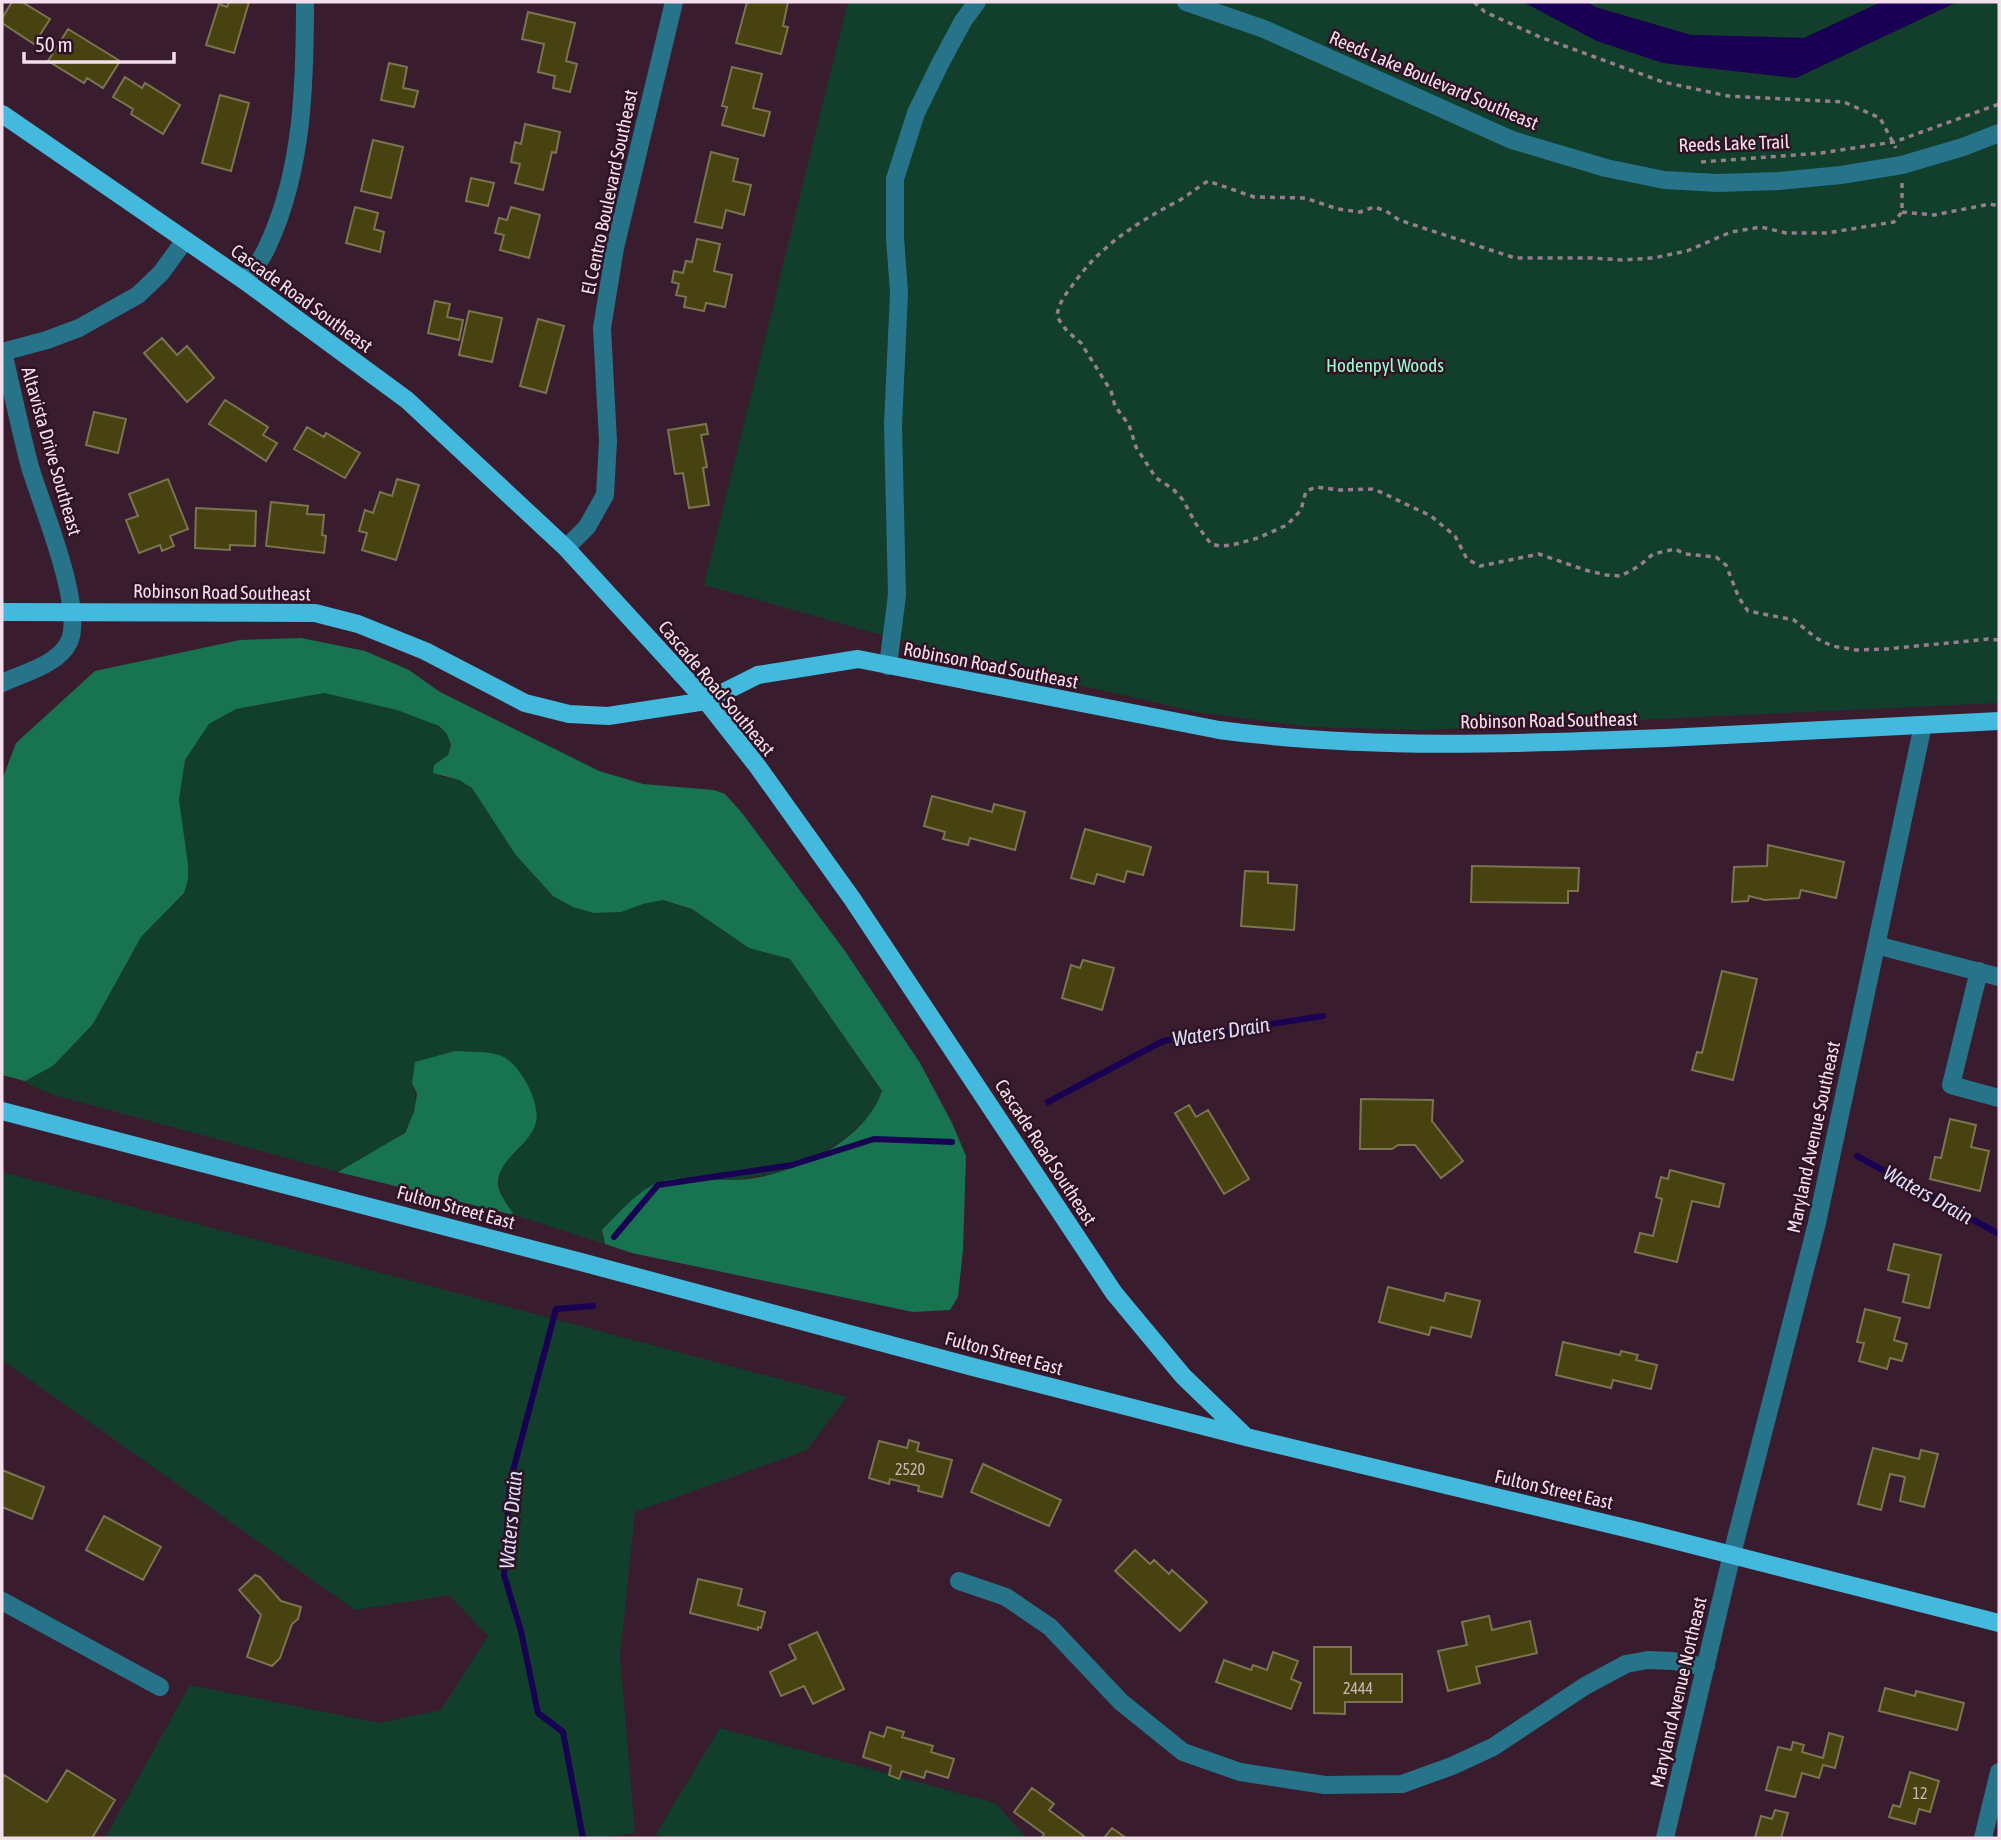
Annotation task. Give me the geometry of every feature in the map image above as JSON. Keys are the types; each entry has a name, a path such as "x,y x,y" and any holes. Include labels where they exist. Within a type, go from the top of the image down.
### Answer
{"main road":[{"name":"Cascade Road Southeast","path":"2,114 245,281 407,400 566,548 706,701 826,860 1114,1293 1183,1376 1246,1437"},
{"name":"Robinson Road Southeast","path":"2,612 315,613 358,624 425,651 525,704 569,714 608,716 706,701 758,675 858,659 1219,730 1315,740 1408,743 1583,741 1999,721"},
{"name":"Fulton Street East","path":"2,1111 960,1364 1246,1437 1732,1554 1999,1623"}],"street":[{"path":"245,281 268,247 285,201 298,140 305,2"},
{"name":"El Centro Boulevard Southeast","path":"566,548 587,527 605,495 608,441 602,328 615,248 674,2"},
{"path":"888,666 897,584 892,425 899,293 895,179 916,113 941,61 977,2"},
{"name":"Reeds Lake Boulevard Southeast","path":"1186,2 1264,29 1512,139 1606,168 1664,180 1718,183 1841,175 1902,165 1963,148 1999,133"},
{"name":"Altavista Drive Southeast","path":"73,612 63,566 30,467 2,352 79,328 138,295 161,273 185,240"},
{"path":"2,683 54,660 70,642 73,612"},
{"name":"Maryland Avenue Southeast","path":"1732,1554 1817,1223 1923,726"},
{"path":"1876,945 1999,977"},
{"path":"1979,971 1951,1085 1999,1098"},
{"name":"Maryland Avenue Northeast","path":"1665,1838 1732,1554"},
{"path":"959,1581 1006,1597 1050,1627 1121,1702 1183,1752 1240,1772 1325,1785 1402,1784 1452,1766 1493,1747 1585,1686 1626,1664 1648,1660 1706,1667"},
{"path":"2,1601 160,1687"},
{"path":"1983,1838 1999,1772"}],"path":[{"path":"1474,2 1485,12 1540,37 1663,82 1728,96 1844,102 1880,118 1894,142 1902,165 1902,212 1894,222 1827,233 1786,233 1761,227 1731,232 1687,251 1653,258 1527,259 1477,248 1454,237 1399,220 1374,207 1360,212 1338,209 1305,198 1254,197 1214,182 1203,184 1147,218 1099,252 1084,268 1058,308 1057,317 1067,331 1081,343 1111,391 1115,406 1129,425 1136,447 1156,478 1184,500 1196,524 1211,544 1220,546 1258,538 1287,525 1301,510 1306,491 1316,487 1340,490 1374,489 1431,516 1455,536 1467,559 1480,566 1539,554 1585,570 1621,576 1653,554 1675,549 1685,554 1716,557 1726,565 1739,598 1748,611 1794,620 1816,638 1832,646 1856,650 1999,640"},
{"name":"Reeds Lake Trail","path":"1691,162 1821,153 1894,142 1999,103"},
{"path":"1902,212 1934,215 1990,204 1999,206"}],"green space":[{"name":"Hodenpyl Woods","path":"848,2 1523,2 1597,41 1663,63 1796,78 1957,2 1999,2 1999,703 1422,730 1310,727 1202,713 978,662 704,585"},
{"path":"1587,2 1881,2 1804,38 1691,35 1595,7"},
{"path":"301,638 365,651 409,670 440,692 599,771 643,784 714,790 725,794 845,951 920,1063 952,1123 966,1156 963,1250 958,1297 950,1310 913,1312 632,1253 605,1244 602,1230 628,1203 651,1186 675,1179 755,1178 799,1165 821,1155 859,1127 873,1110 882,1091 790,959 749,948 692,909 663,900 621,912 594,913 573,907 553,896 515,854 472,788 459,780 433,773 434,765 448,755 451,745 447,734 439,726 397,710 324,693 236,709 209,724 185,760 179,800 188,864 188,880 184,893 141,937 93,1024 53,1066 25,1081 2,1075 2,780 16,743 95,671 240,640"},
{"path":"324,693 390,708 439,727 447,734 450,742 448,755 434,765 442,777 459,780 472,788 515,854 594,913 621,912 663,900 692,909 749,948 790,959 882,1092 876,1109 849,1135 816,1158 781,1172 737,1180 688,1179 609,1223 602,1230 605,1244 514,1215 498,1183 501,1168 523,1144 412,1083 415,1107 405,1131 384,1147 338,1172 54,1095 25,1081 53,1066 93,1024 141,937 184,893 188,880 188,864 179,801 185,760 209,724 236,709"},
{"path":"455,1051 489,1053 506,1058 520,1073 532,1093 537,1114 533,1130 504,1165 498,1181 501,1194 514,1215 338,1172 405,1133 414,1112 417,1094 412,1083 415,1062"},
{"path":"2,1172 847,1397 807,1450 635,1512 620,1657 635,1833 597,1838 105,1838 190,1685 379,1723 441,1710 488,1636 449,1595 355,1610 2,1360"},
{"path":"720,1728 995,1803 1027,1838 662,1838 656,1834"}],"shaded area":[{"path":"1523,2 1587,2 1595,7 1691,35 1804,38 1881,2 1957,2 1796,78 1663,63 1597,41"}],"building":[{"path":"12,2 22,2 50,19 34,44 2,23 2,18"},
{"path":"229,2 249,2 234,53 206,45 219,4 227,7"},
{"path":"747,2 788,2 783,26 788,27 781,54 736,43"},
{"path":"528,12 575,23 566,61 577,64 570,92 553,88 555,76 538,72 544,44 522,39"},
{"path":"68,29 120,61 103,88 87,78 84,83 48,61"},
{"path":"389,63 407,67 403,88 418,91 414,107 381,100"},
{"path":"732,67 762,74 753,108 770,112 764,136 722,125 727,107 722,106"},
{"path":"125,77 142,88 145,83 180,105 163,134 131,114 133,109 113,97"},
{"path":"220,95 249,103 231,171 202,163"},
{"path":"525,124 560,132 543,190 515,183 520,164 511,162 515,142 521,144"},
{"path":"373,140 403,147 391,198 361,191"},
{"path":"711,152 738,159 733,181 751,185 744,215 726,210 722,228 695,222"},
{"path":"471,178 494,183 488,206 466,201"},
{"path":"355,207 378,213 374,229 384,232 380,252 346,243"},
{"path":"511,207 540,215 529,258 500,250 504,235 495,233 499,218 507,220"},
{"path":"697,239 720,244 714,271 732,275 725,307 706,303 704,311 684,307 686,297 676,295 679,284 672,282 674,271 683,273 686,261 692,262"},
{"path":"435,301 450,304 447,317 463,320 459,340 428,333"},
{"path":"469,311 502,318 492,362 459,355"},
{"path":"538,319 564,326 546,393 520,386"},
{"path":"162,338 177,355 187,346 214,378 187,402 144,353"},
{"path":"225,400 268,427 263,435 277,443 266,461 209,424"},
{"path":"94,412 126,419 118,453 86,445"},
{"path":"706,424 708,434 701,435 707,467 703,468 709,505 689,508 683,473 675,474 668,430"},
{"path":"307,427 324,437 326,433 360,453 345,478 294,449"},
{"path":"168,479 188,529 170,536 174,546 162,551 160,545 139,553 126,520 138,516 129,494"},
{"path":"397,479 419,485 396,560 362,550 367,533 359,531 365,510 373,513 380,492 392,496"},
{"path":"271,502 308,506 307,514 324,515 324,553 266,546"},
{"path":"196,508 256,511 255,546 230,545 230,550 195,548"},
{"path":"932,796 992,812 994,804 1025,812 1015,850 970,838 968,845 943,839 945,832 924,826"},
{"path":"1085,829 1151,847 1143,875 1127,871 1124,882 1097,874 1094,884 1071,878"},
{"path":"1768,845 1844,862 1836,898 1801,890 1799,898 1765,900 1749,896 1748,901 1732,902 1734,867 1767,866"},
{"path":"1472,866 1579,868 1578,891 1568,891 1568,903 1471,902"},
{"path":"1245,871 1268,872 1268,883 1297,885 1294,930 1241,926"},
{"path":"1083,960 1114,968 1102,1010 1062,998 1071,965 1080,968"},
{"path":"1722,971 1757,979 1733,1080 1692,1070 1697,1052 1702,1053"},
{"path":"1361,1099 1433,1100 1432,1121 1463,1161 1441,1178 1415,1145 1398,1145 1392,1149 1360,1149"},
{"path":"1189,1105 1196,1117 1208,1110 1249,1179 1224,1194 1175,1113"},
{"path":"1950,1119 1976,1125 1971,1147 1989,1151 1980,1191 1930,1179 1935,1157 1941,1158"},
{"path":"1670,1170 1724,1184 1719,1207 1692,1201 1677,1262 1635,1252 1640,1233 1653,1236 1662,1199 1656,1197 1661,1177 1668,1179"},
{"path":"1894,1244 1941,1255 1929,1308 1903,1302 1909,1275 1888,1270"},
{"path":"1388,1287 1444,1301 1446,1293 1480,1301 1471,1337 1431,1327 1429,1335 1379,1322"},
{"path":"1865,1309 1900,1318 1894,1340 1907,1344 1902,1361 1890,1358 1887,1369 1859,1361 1864,1343 1857,1342"},
{"path":"1563,1342 1620,1355 1621,1351 1638,1355 1636,1360 1657,1365 1651,1389 1613,1380 1611,1388 1556,1375"},
{"path":"909,1440 919,1443 917,1451 952,1460 942,1497 918,1491 919,1486 890,1479 889,1484 869,1478 879,1441 907,1448"},
{"path":"1873,1448 1919,1459 1921,1450 1938,1454 1924,1507 1900,1501 1905,1477 1890,1474 1881,1510 1858,1504"},
{"path":"983,1464 1061,1500 1049,1526 971,1492"},
{"path":"2,1470 44,1487 32,1519 2,1507"},
{"path":"104,1516 161,1547 143,1580 86,1550"},
{"path":"1135,1550 1150,1564 1154,1560 1169,1574 1172,1570 1207,1602 1180,1631 1115,1571"},
{"path":"255,1575 260,1577 281,1601 301,1607 280,1658 272,1666 247,1657 261,1615 239,1590"},
{"path":"698,1579 742,1589 738,1605 765,1612 761,1628 758,1627 758,1630 690,1613"},
{"path":"1489,1616 1492,1630 1530,1621 1537,1653 1476,1667 1480,1683 1448,1691 1438,1651 1467,1645 1462,1622"},
{"path":"817,1632 844,1689 813,1704 804,1686 781,1696 770,1672 796,1659 789,1645"},
{"path":"1314,1647 1351,1647 1351,1674 1402,1674 1402,1702 1345,1702 1345,1714 1314,1713"},
{"path":"1273,1652 1298,1661 1291,1679 1301,1683 1291,1709 1216,1682 1224,1660 1251,1670 1253,1665 1267,1670"},
{"path":"1885,1688 1915,1696 1916,1691 1964,1703 1957,1730 1879,1711"},
{"path":"887,1727 904,1732 902,1737 933,1746 931,1752 954,1759 948,1778 926,1771 924,1778 902,1771 899,1779 889,1775 891,1766 863,1757 870,1732 884,1737"},
{"path":"1829,1733 1843,1737 1835,1768 1823,1765 1819,1778 1802,1773 1795,1797 1766,1790 1778,1747 1791,1750 1793,1742 1804,1745 1802,1752 1823,1758"},
{"path":"67,1770 115,1800 92,1838 2,1838 4,1775 47,1802"},
{"path":"1910,1772 1939,1781 1930,1812 1919,1809 1915,1824 1889,1817 1893,1805 1900,1807"},
{"path":"1032,1788 1054,1804 1049,1810 1084,1836 1042,1838 1044,1834 1014,1812"},
{"path":"1775,1810 1788,1813 1781,1838 1755,1838 1761,1816 1772,1819"},
{"path":"1112,1828 1126,1838 1104,1838"}],"waterway":[{"name":"Waters Drain","path":"1048,1102 1163,1041 1323,1016"},
{"name":"Waters Drain","path":"614,1237 658,1185 792,1165 874,1139 952,1142"},
{"name":"Waters Drain","path":"1857,1156 1999,1234"},
{"name":"Waters Drain","path":"583,1838 563,1732 538,1713 521,1631 504,1575 510,1482 556,1309 593,1306"}]}
